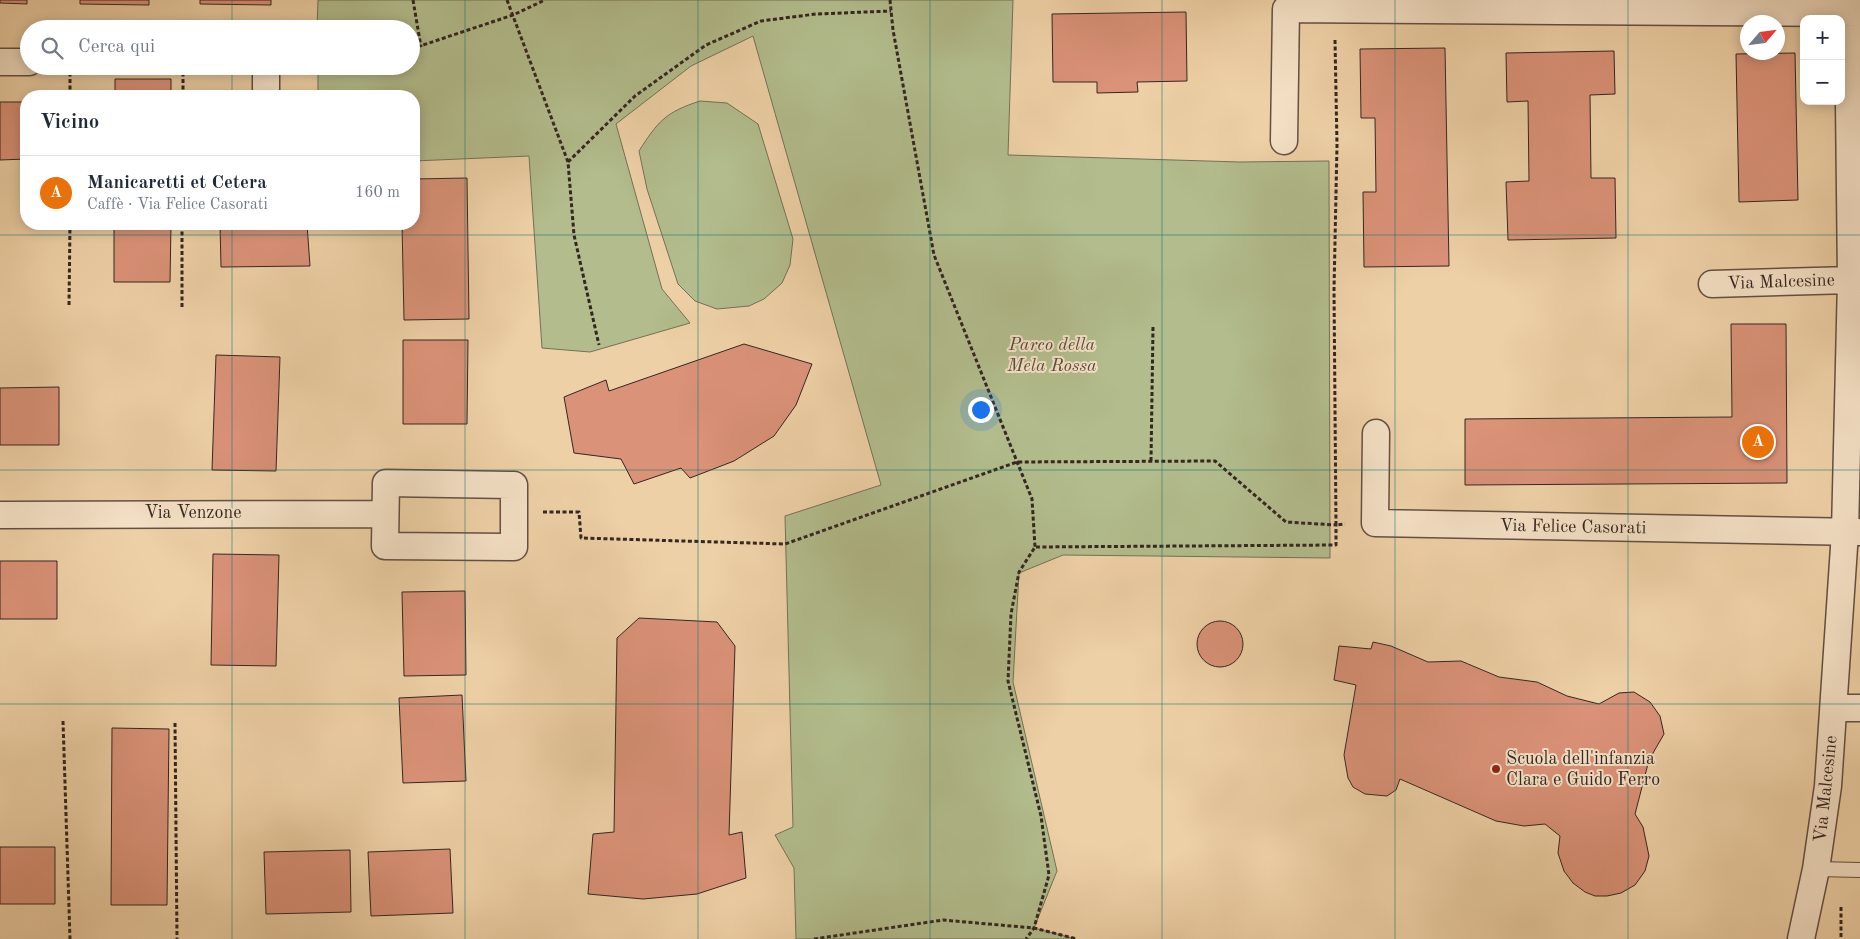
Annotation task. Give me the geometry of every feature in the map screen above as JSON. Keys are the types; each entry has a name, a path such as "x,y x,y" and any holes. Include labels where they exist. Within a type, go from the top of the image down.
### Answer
{"street":[{"path":"1284,141 1286,9 1854,13"},
{"name":"Via Malcesine","path":"1801,939 1816,869 1828,786 1847,708 1853,532 1851,280 1854,13"},
{"path":"0,62 20,62"},
{"path":"266,75 266,90"},
{"name":"Via Malcesine","path":"1712,284 1851,280"},
{"path":"1376,433 1376,523"},
{"path":"386,483 514,485 514,511 514,547 385,546 386,483"},
{"name":"Via Venzone","path":"0,514 385,514"},
{"name":"Via Felice Casorati","path":"1376,523 1853,532"}],"lane":[{"name":"Via Malcesine","path":"1816,869 1860,870"}],"path":[{"path":"413,0 416,20"},
{"path":"507,0 568,162 574,235 598,345"},
{"path":"420,41 421,47 513,15 544,0"},
{"path":"890,0 934,255 1032,499 1035,547 1019,572 1011,614 1008,681 1042,816 1049,875 1034,928 1026,939"},
{"path":"568,162 635,96 706,45 761,21 816,14 892,10"},
{"path":"1035,547 1336,545 1334,290 1337,145 1334,10"},
{"path":"70,75 70,90"},
{"path":"183,75 183,90"},
{"path":"70,230 70,305"},
{"path":"182,230 182,307"},
{"path":"1152,461 1153,327"},
{"path":"514,511 579,512 581,538 785,544 1017,462 1215,461 1286,522 1336,525 1376,523"},
{"path":"63,721 70,939"},
{"path":"175,723 177,939"},
{"path":"814,939 944,920 1034,928 1077,939"}],"green space":[{"name":"Parco della Mela Rossa","path":"318,0 1013,0 1008,155 1240,162 1329,161 1330,558 1063,555 1019,573 1013,682 1057,871 1034,928 1076,939 796,939 794,868 775,835 793,827 785,516 881,485 753,36 691,66 616,124 662,289 690,323 590,352 542,348 529,156 420,161 420,90 318,90 318,75 420,75 420,20 317,20"},
{"path":"700,101 727,103 758,124 793,239 790,265 782,283 764,299 749,306 717,309 695,301 678,284 647,189 639,151 664,119 679,109"}],"building":[{"path":"0,0 27,0 27,4 0,3"},
{"path":"80,0 149,0 149,5 80,4"},
{"path":"200,0 271,0 271,5 200,4"},
{"path":"1186,12 1187,81 1137,82 1138,92 1097,93 1097,82 1053,82 1052,14"},
{"path":"1445,48 1449,266 1364,267 1363,192 1376,192 1375,118 1361,118 1360,49"},
{"path":"1614,51 1615,94 1590,95 1591,178 1615,178 1616,238 1508,240 1506,182 1529,181 1528,101 1507,102 1506,53"},
{"path":"1785,53 1795,53 1798,200 1739,202 1736,54 1740,54 1740,60 1785,60"},
{"path":"115,79 171,79 171,90 115,90"},
{"path":"0,102 20,102 20,159 0,160"},
{"path":"467,178 469,319 404,320 402,230 420,230 420,179"},
{"path":"114,230 171,230 170,282 114,282"},
{"path":"220,230 307,230 310,266 221,267"},
{"path":"1731,324 1786,324 1787,483 1465,485 1465,419 1732,417"},
{"path":"403,340 468,340 467,424 403,424"},
{"path":"744,344 812,364 796,405 774,436 734,461 690,478 681,468 634,484 621,459 574,453 564,397 606,380 609,391"},
{"path":"216,355 280,357 276,471 212,470"},
{"path":"59,387 59,445 0,445 0,388"},
{"path":"213,554 279,555 276,666 211,665"},
{"path":"0,561 57,561 57,619 0,619"},
{"path":"465,591 466,675 404,676 402,592"},
{"path":"639,618 717,622 735,646 729,835 742,832 746,878 697,894 643,899 588,894 593,834 614,832 617,638"},
{"path":"1225,621 1229,622 1239,631 1242,635 1242,653 1233,663 1225,667 1215,667 1207,663 1198,653 1197,639 1201,631 1211,622"},
{"name":"Scuola dell'infanzia Clara e Guido Ferro","path":"1373,642 1391,646 1428,662 1461,661 1499,677 1537,682 1567,696 1599,704 1619,693 1634,692 1650,702 1660,716 1664,734 1649,760 1635,814 1643,827 1649,856 1645,871 1635,885 1621,893 1607,896 1595,896 1585,892 1573,883 1564,871 1558,853 1560,836 1545,824 1524,826 1496,821 1400,779 1396,790 1387,796 1365,794 1353,787 1348,778 1344,755 1356,685 1334,680 1339,646 1371,649"},
{"path":"462,695 466,781 403,783 399,698"},
{"path":"112,728 169,729 167,905 111,905"},
{"path":"0,847 55,847 55,904 0,904"},
{"path":"450,849 453,913 371,916 368,852"},
{"path":"350,850 351,912 266,914 264,852"}],"place":[{"name":"Manicaretti et Cetera","path":"1758,442"},
{"name":"Scuola dell'infanzia Clara e Guido Ferro","path":"1496,769"}]}
